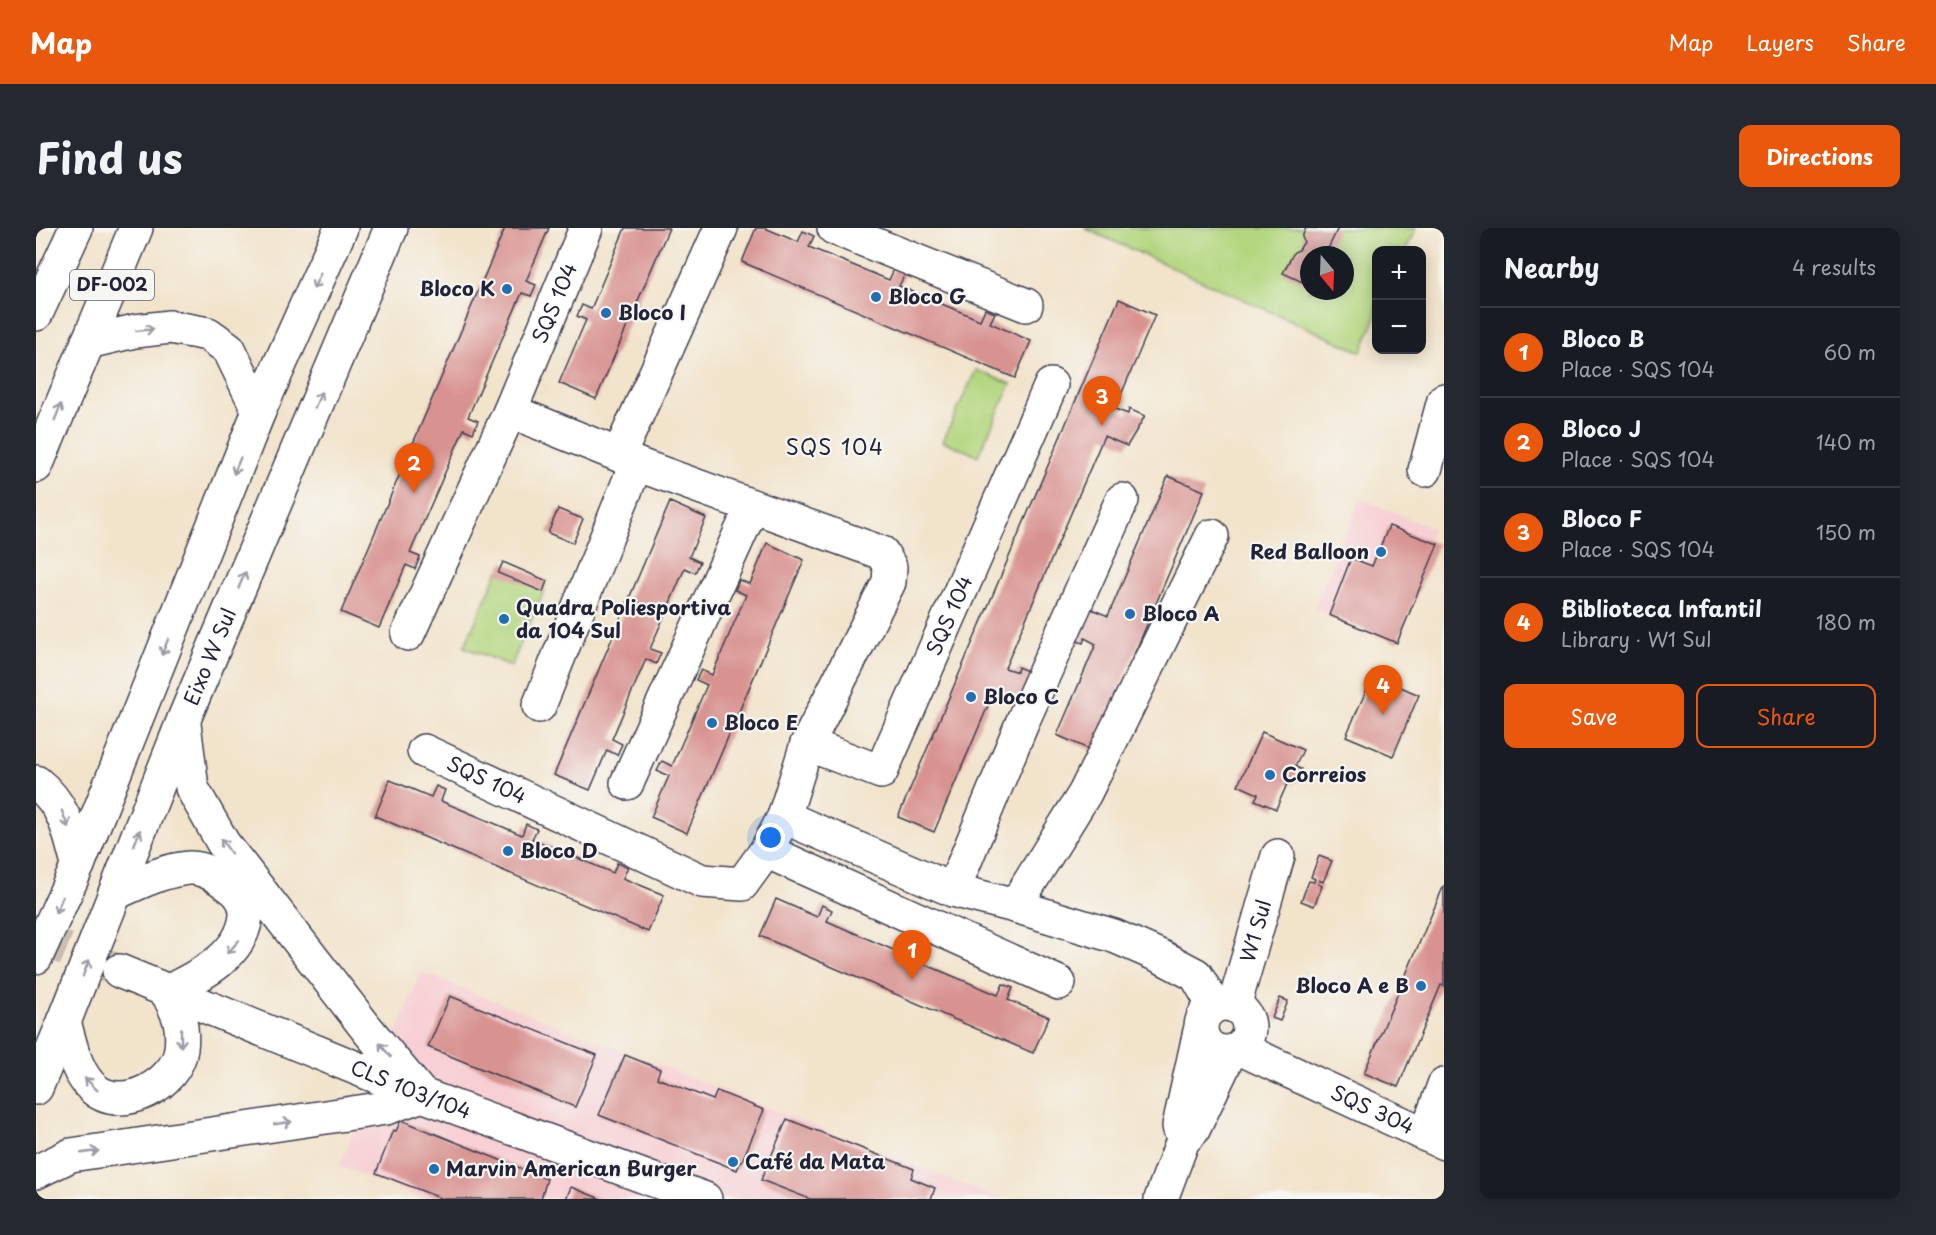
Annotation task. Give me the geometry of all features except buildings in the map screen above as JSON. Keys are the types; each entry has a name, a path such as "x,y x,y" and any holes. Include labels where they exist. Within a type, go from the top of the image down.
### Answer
{"main road":[{"name":"DF-002","path":"36,314 76,228"},
{"name":"DF-002","path":"36,466 136,228"},
{"path":"36,957 78,865 259,411 341,228"},
{"name":"Eixo W Sul","path":"36,1088 184,719 391,228"},
{"name":"SQS 104","path":"408,634 510,411 586,228"},
{"path":"539,706 628,460 721,228"},
{"path":"834,228 1026,305"},
{"path":"88,342 135,331 171,327 208,334 229,349 259,411"},
{"name":"SQS 104","path":"807,744 881,772 1051,385"},
{"path":"1444,400 1425,470 1444,440"},
{"name":"SQS 104","path":"424,751 702,881 742,884 766,851 784,817 807,744 889,582 890,567 882,553 628,460 510,411"},
{"path":"953,890 1025,716 1122,500"},
{"path":"627,783 752,507"},
{"path":"1015,906 1085,793 1212,536"},
{"path":"36,1172 71,1155 387,1108 422,1095 367,1029 223,843 192,788 184,719"},
{"path":"36,782 61,809 78,865"},
{"path":"784,817 953,890 1114,936 1162,957 1196,975 1228,1027"},
{"path":"766,851 1059,983"},
{"name":"W1 Sul","path":"1161,1199 1183,1140 1193,1130 1228,1027 1278,856"},
{"path":"64,1022 74,1057 83,1076 96,1091 116,1098 138,1096 162,1082 173,1069 181,1051 181,1021 167,992 201,975 226,955 239,941 245,927 246,910 240,893 214,874 192,868 167,871 115,892"},
{"name":"CLS 103/104","path":"119,971 422,1095 705,1199"},
{"name":"SQS 304","path":"1228,1027 1321,1084 1435,1139 1444,1085"}],"shaded area":[{"name":"Red Balloon","path":"1361,498 1433,529 1385,639 1314,609"},
{"path":"422,972 1001,1199 424,1199 339,1166"}],"green space":[{"path":"1084,228 1416,228 1408,246 1372,246 1372,326 1361,352"},
{"path":"976,370 1011,384 978,456 943,441"},
{"name":"Quadra Poliesportiva da 104 Sul","path":"498,571 544,591 511,666 464,647"}],"tunnel":[{"path":"36,937 115,969"}],"place":[{"name":"Bloco K","path":"507,289"},
{"name":"Bloco G","path":"876,297"},
{"name":"Bloco I","path":"606,313"},
{"name":"Bloco F","path":"1102,426"},
{"name":"Bloco J","path":"414,493"},
{"name":"Red Balloon","path":"1381,552"},
{"name":"Bloco A","path":"1130,614"},
{"name":"Quadra Poliesportiva da 104 Sul","path":"504,619"},
{"name":"Bloco C","path":"971,697"},
{"name":"Biblioteca Infantil","path":"1383,715"},
{"name":"Bloco E","path":"712,723"},
{"name":"Correios","path":"1270,775"},
{"name":"Bloco D","path":"508,851"},
{"name":"Bloco B","path":"912,980"},
{"name":"Bloco A e B","path":"1421,986"},
{"name":"Café da Mata","path":"733,1162"},
{"name":"Marvin American Burger","path":"434,1169"}],"district":[{"name":"SQS 104","path":"835,448"}]}
